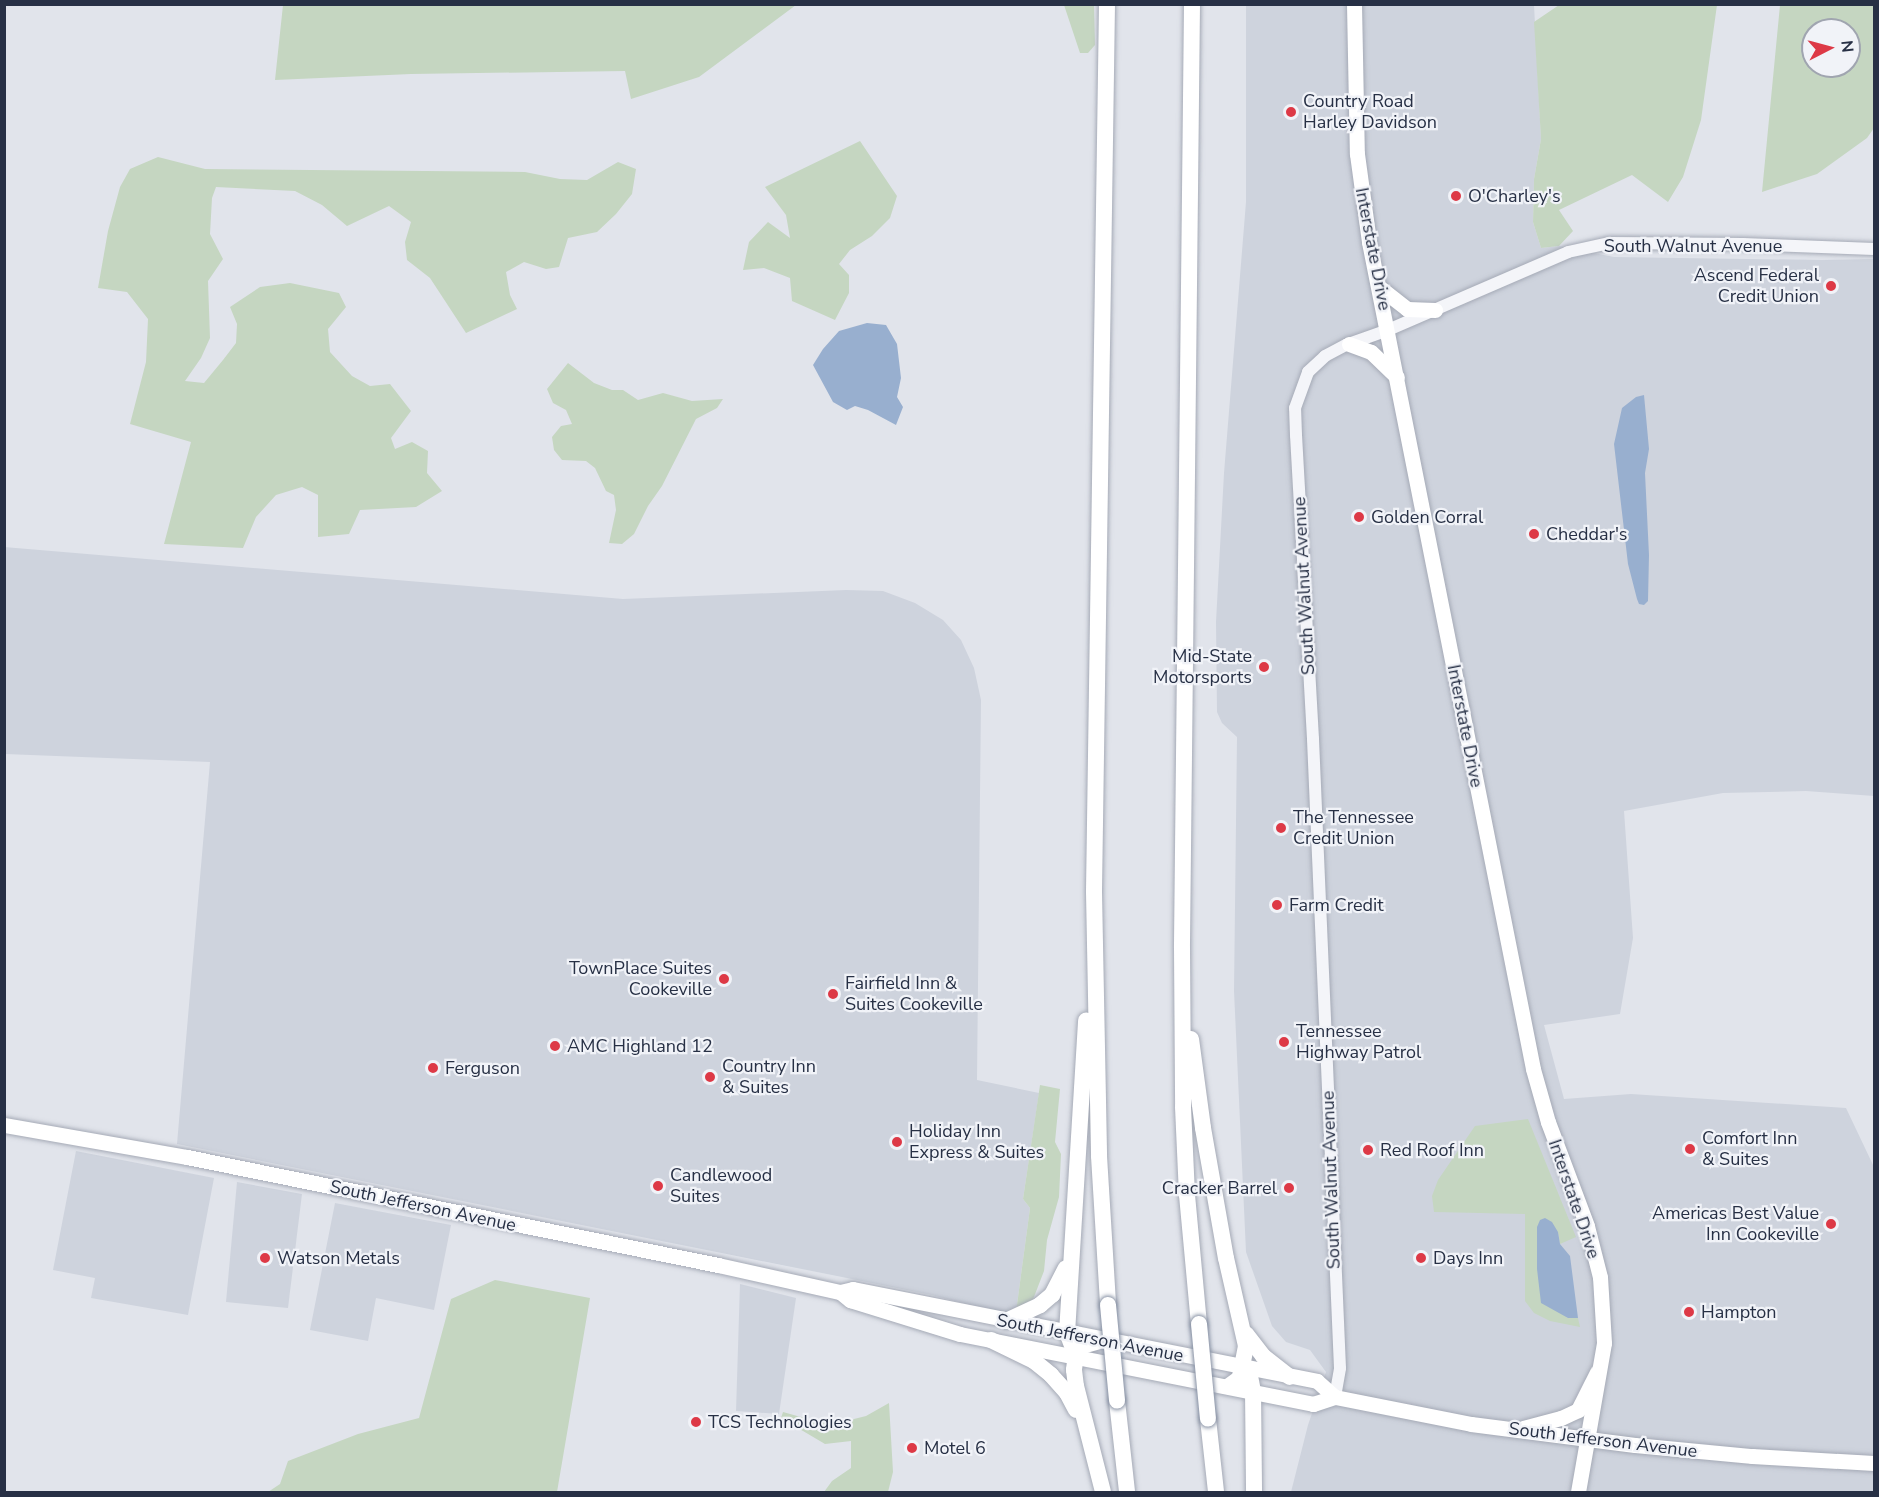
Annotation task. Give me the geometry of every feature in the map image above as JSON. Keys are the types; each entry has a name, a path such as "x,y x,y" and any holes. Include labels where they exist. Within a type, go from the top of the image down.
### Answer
{"highway":[{"path":"1107,4 1094,892 1099,1156 1108,1305 1127,1492"},
{"path":"1192,4 1182,948 1183,1107 1187,1195 1216,1492"},
{"path":"1094,892 1067,1333 1076,1356 1076,1386 1103,1492"},
{"path":"1182,948 1203,1128 1246,1346 1244,1368 1240,1378 1229,1386"},
{"path":"1006,1321 1040,1305 1052,1295 1065,1275 1072,1234"},
{"path":"1241,1326 1263,1356 1290,1377"},
{"path":"991,1340 1034,1361 1051,1375 1067,1393 1092,1450"},
{"path":"1076,1356 1082,1346 1103,1340"},
{"path":"1244,1368 1250,1376 1253,1390 1254,1492"}],"main road":[{"name":"Interstate Drive","path":"1354,4 1358,162 1364,214 1533,1069 1548,1122 1587,1226 1596,1261 1605,1322 1602,1364 1578,1492"},
{"path":"1379,287 1407,309 1435,310"},
{"path":"1349,345 1371,352 1397,376"},
{"name":"South Jefferson Avenue","path":"4,1125 187,1157 511,1225 661,1253 840,1292 854,1289 1317,1381 1335,1397 1422,1416 1588,1440 1752,1456 1875,1463"},
{"name":"South Jefferson Avenue","path":"840,1292 850,1300 939,1329 1253,1390 1313,1404 1335,1397"},
{"path":"1517,1430 1561,1418 1578,1410 1602,1364"}],"street":[{"name":"South Walnut Avenue","path":"1335,1397 1340,1368 1313,739 1295,408 1308,372 1325,356 1568,252 1610,243 1720,243 1875,249"}],"shaded area":[{"path":"1246,5 1534,5 1541,139 1534,179 1533,222 1541,248 1559,246 1614,257 1874,259 1874,796 1806,791 1723,793 1624,811 1633,938 1620,1014 1544,1025 1564,1099 1631,1094 1846,1108 1874,1167 1874,1492 1291,1492 1308,1425 1326,1372 1310,1350 1286,1342 1272,1326 1246,1252 1234,991 1237,737 1222,723 1217,712 1216,622 1224,473 1246,202"},
{"path":"4,547 623,599 846,590 883,591 915,603 943,620 961,640 974,668 981,700 977,1080 1039,1093 1023,1199 1030,1208 1016,1312 1000,1313 932,1295 177,1144 210,762 5,754"},
{"path":"76,1151 214,1178 188,1315 91,1298 95,1278 53,1270"},
{"path":"237,1182 302,1194 288,1308 226,1302"},
{"path":"335,1203 451,1225 434,1310 376,1298 368,1341 310,1330"},
{"path":"740,1284 796,1298 779,1414 736,1411"}],"green space":[{"path":"283,4 796,5 699,77 631,99 625,71 411,74 275,80"},
{"path":"1064,5 1094,5 1095,45 1088,53 1080,53"},
{"path":"1559,5 1717,5 1701,120 1683,177 1668,202 1632,175 1559,210 1573,231 1559,246 1541,248 1533,222 1534,179 1541,139 1534,22"},
{"path":"1780,5 1874,5 1874,128 1867,138 1817,174 1762,192"},
{"path":"860,141 897,196 890,218 872,236 850,250 839,264 849,275 849,293 835,320 792,301 790,278 764,268 743,270 749,242 768,222 790,238 786,215 765,187"},
{"path":"158,157 205,169 525,172 560,179 587,180 618,162 636,169 632,194 616,214 597,232 568,238 559,267 546,269 524,262 506,272 510,295 517,309 466,333 430,278 407,260 405,242 411,222 389,206 347,226 322,205 295,191 216,187 212,198 210,234 223,259 208,281 210,338 201,358 185,381 204,383 223,360 236,343 237,324 230,307 260,287 290,283 339,293 346,307 328,329 330,352 352,376 370,386 390,384 411,411 391,438 395,449 412,442 428,451 427,473 442,491 416,507 360,510 349,534 318,537 318,495 302,487 276,495 256,517 243,548 164,544 191,442 130,424 146,362 148,319 127,292 98,288 108,231 120,187 130,169"},
{"path":"568,363 594,383 612,390 623,390 638,400 663,393 692,401 723,399 717,408 696,419 662,486 648,506 634,534 622,544 609,543 616,510 614,495 606,491 595,468 586,461 562,460 554,450 552,437 561,426 572,424 566,410 553,403 547,389"},
{"path":"1040,1085 1060,1089 1055,1142 1061,1154 1059,1197 1047,1240 1044,1271 1032,1302 1016,1312 1030,1208 1023,1199"},
{"path":"1528,1119 1576,1237 1560,1244 1558,1232 1537,1227 1538,1242 1567,1318 1578,1318 1580,1327 1550,1321 1534,1313 1525,1301 1525,1214 1434,1212 1432,1196 1438,1180 1475,1126"},
{"path":"495,1280 590,1298 557,1492 268,1492 280,1484 288,1461 358,1434 419,1418 451,1299"},
{"path":"889,1403 893,1472 888,1492 824,1492 832,1481 851,1468 851,1441 825,1444 781,1418 783,1412 815,1421 838,1423 866,1416"}],"water":[{"path":"867,323 886,325 897,344 901,378 897,397 903,407 896,425 868,410 855,406 847,410 833,402 813,365 839,331"},
{"path":"1644,395 1649,449 1645,473 1649,555 1648,601 1644,605 1639,604 1637,599 1628,564 1614,444 1622,408 1636,397"},
{"path":"1545,1218 1552,1222 1558,1232 1560,1244 1570,1256 1578,1318 1568,1318 1541,1303 1537,1269 1537,1227 1540,1220"}],"place":[{"name":"Country Road Harley Davidson","path":"1291,112"},
{"name":"O'Charley's","path":"1456,196"},
{"name":"Ascend Federal Credit Union","path":"1831,286"},
{"name":"Golden Corral","path":"1359,517"},
{"name":"Cheddar's","path":"1534,534"},
{"name":"Mid-State Motorsports","path":"1264,667"},
{"name":"The Tennessee Credit Union","path":"1281,828"},
{"name":"Farm Credit","path":"1277,905"},
{"name":"TownPlace Suites Cookeville","path":"724,979"},
{"name":"Fairfield Inn & Suites Cookeville","path":"833,994"},
{"name":"Tennessee Highway Patrol","path":"1284,1042"},
{"name":"AMC Highland 12","path":"555,1046"},
{"name":"Ferguson","path":"433,1068"},
{"name":"Country Inn & Suites","path":"710,1077"},
{"name":"Holiday Inn Express & Suites","path":"897,1142"},
{"name":"Comfort Inn & Suites","path":"1690,1149"},
{"name":"Red Roof Inn","path":"1368,1150"},
{"name":"Candlewood Suites","path":"658,1186"},
{"name":"Cracker Barrel","path":"1289,1188"},
{"name":"Americas Best Value Inn Cookeville","path":"1831,1224"},
{"name":"Watson Metals","path":"265,1258"},
{"name":"Days Inn","path":"1421,1258"},
{"name":"Hampton","path":"1689,1312"},
{"name":"TCS Technologies","path":"696,1422"},
{"name":"Motel 6","path":"912,1448"}]}
